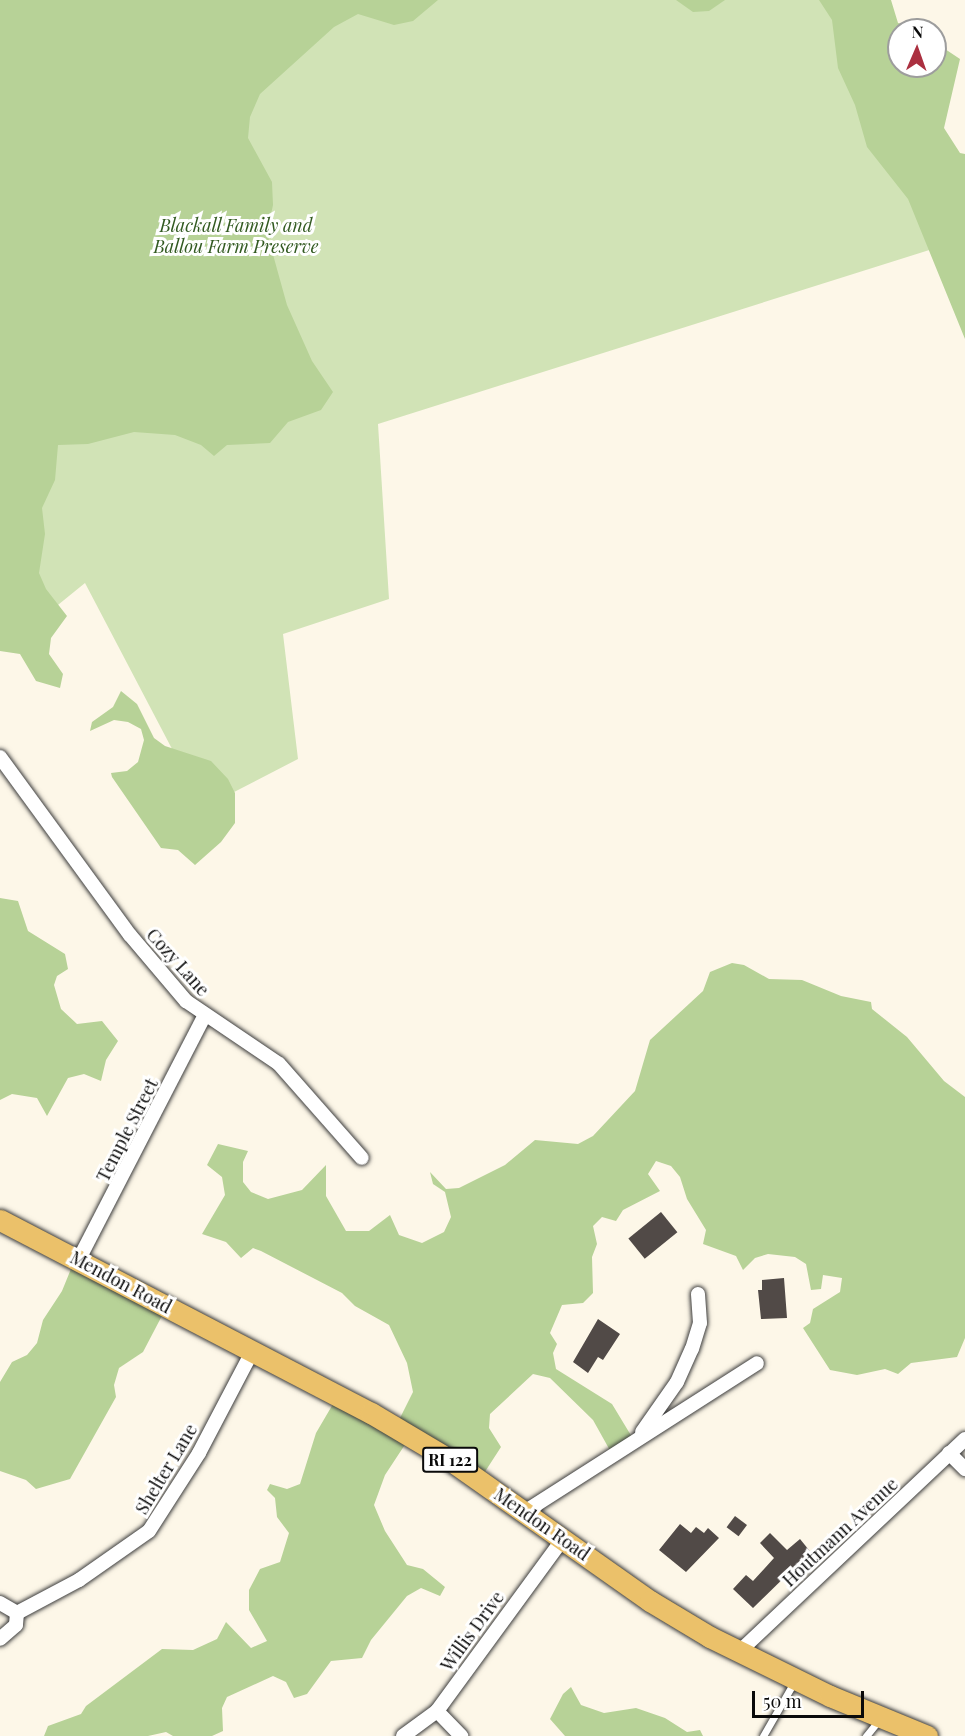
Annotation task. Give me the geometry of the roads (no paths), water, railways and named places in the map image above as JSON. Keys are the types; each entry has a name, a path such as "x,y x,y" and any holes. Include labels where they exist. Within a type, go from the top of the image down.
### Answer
{"main road":[{"name":"Mendon Road","path":"0,1220 80,1259 371,1413 526,1511 650,1601 795,1679 892,1723 927,1736"}],"street":[{"name":"Cozy Lane","path":"0,757 130,935 204,1017 279,1064 362,1158"},
{"name":"Temple Street","path":"80,1259 204,1017"},
{"path":"639,1436 676,1382 692,1349 700,1323 698,1294"},
{"name":"Shelter Lane","path":"17,1613 79,1581 149,1532 199,1453 252,1352"},
{"path":"526,1511 639,1436 757,1363"},
{"name":"Houtmann Avenue","path":"740,1651 965,1439"},
{"path":"949,1453 965,1469"},
{"name":"Willis Drive","path":"403,1736 438,1711 562,1539"},
{"path":"0,1603 17,1613 16,1625 0,1639"},
{"path":"438,1711 460,1736"}],"lane":[{"path":"763,1736 795,1679"},
{"path":"866,1736 892,1723"}],"park label":[{"name":"Blackall Family and Ballou Farm Preserve","path":"236,236"}]}
